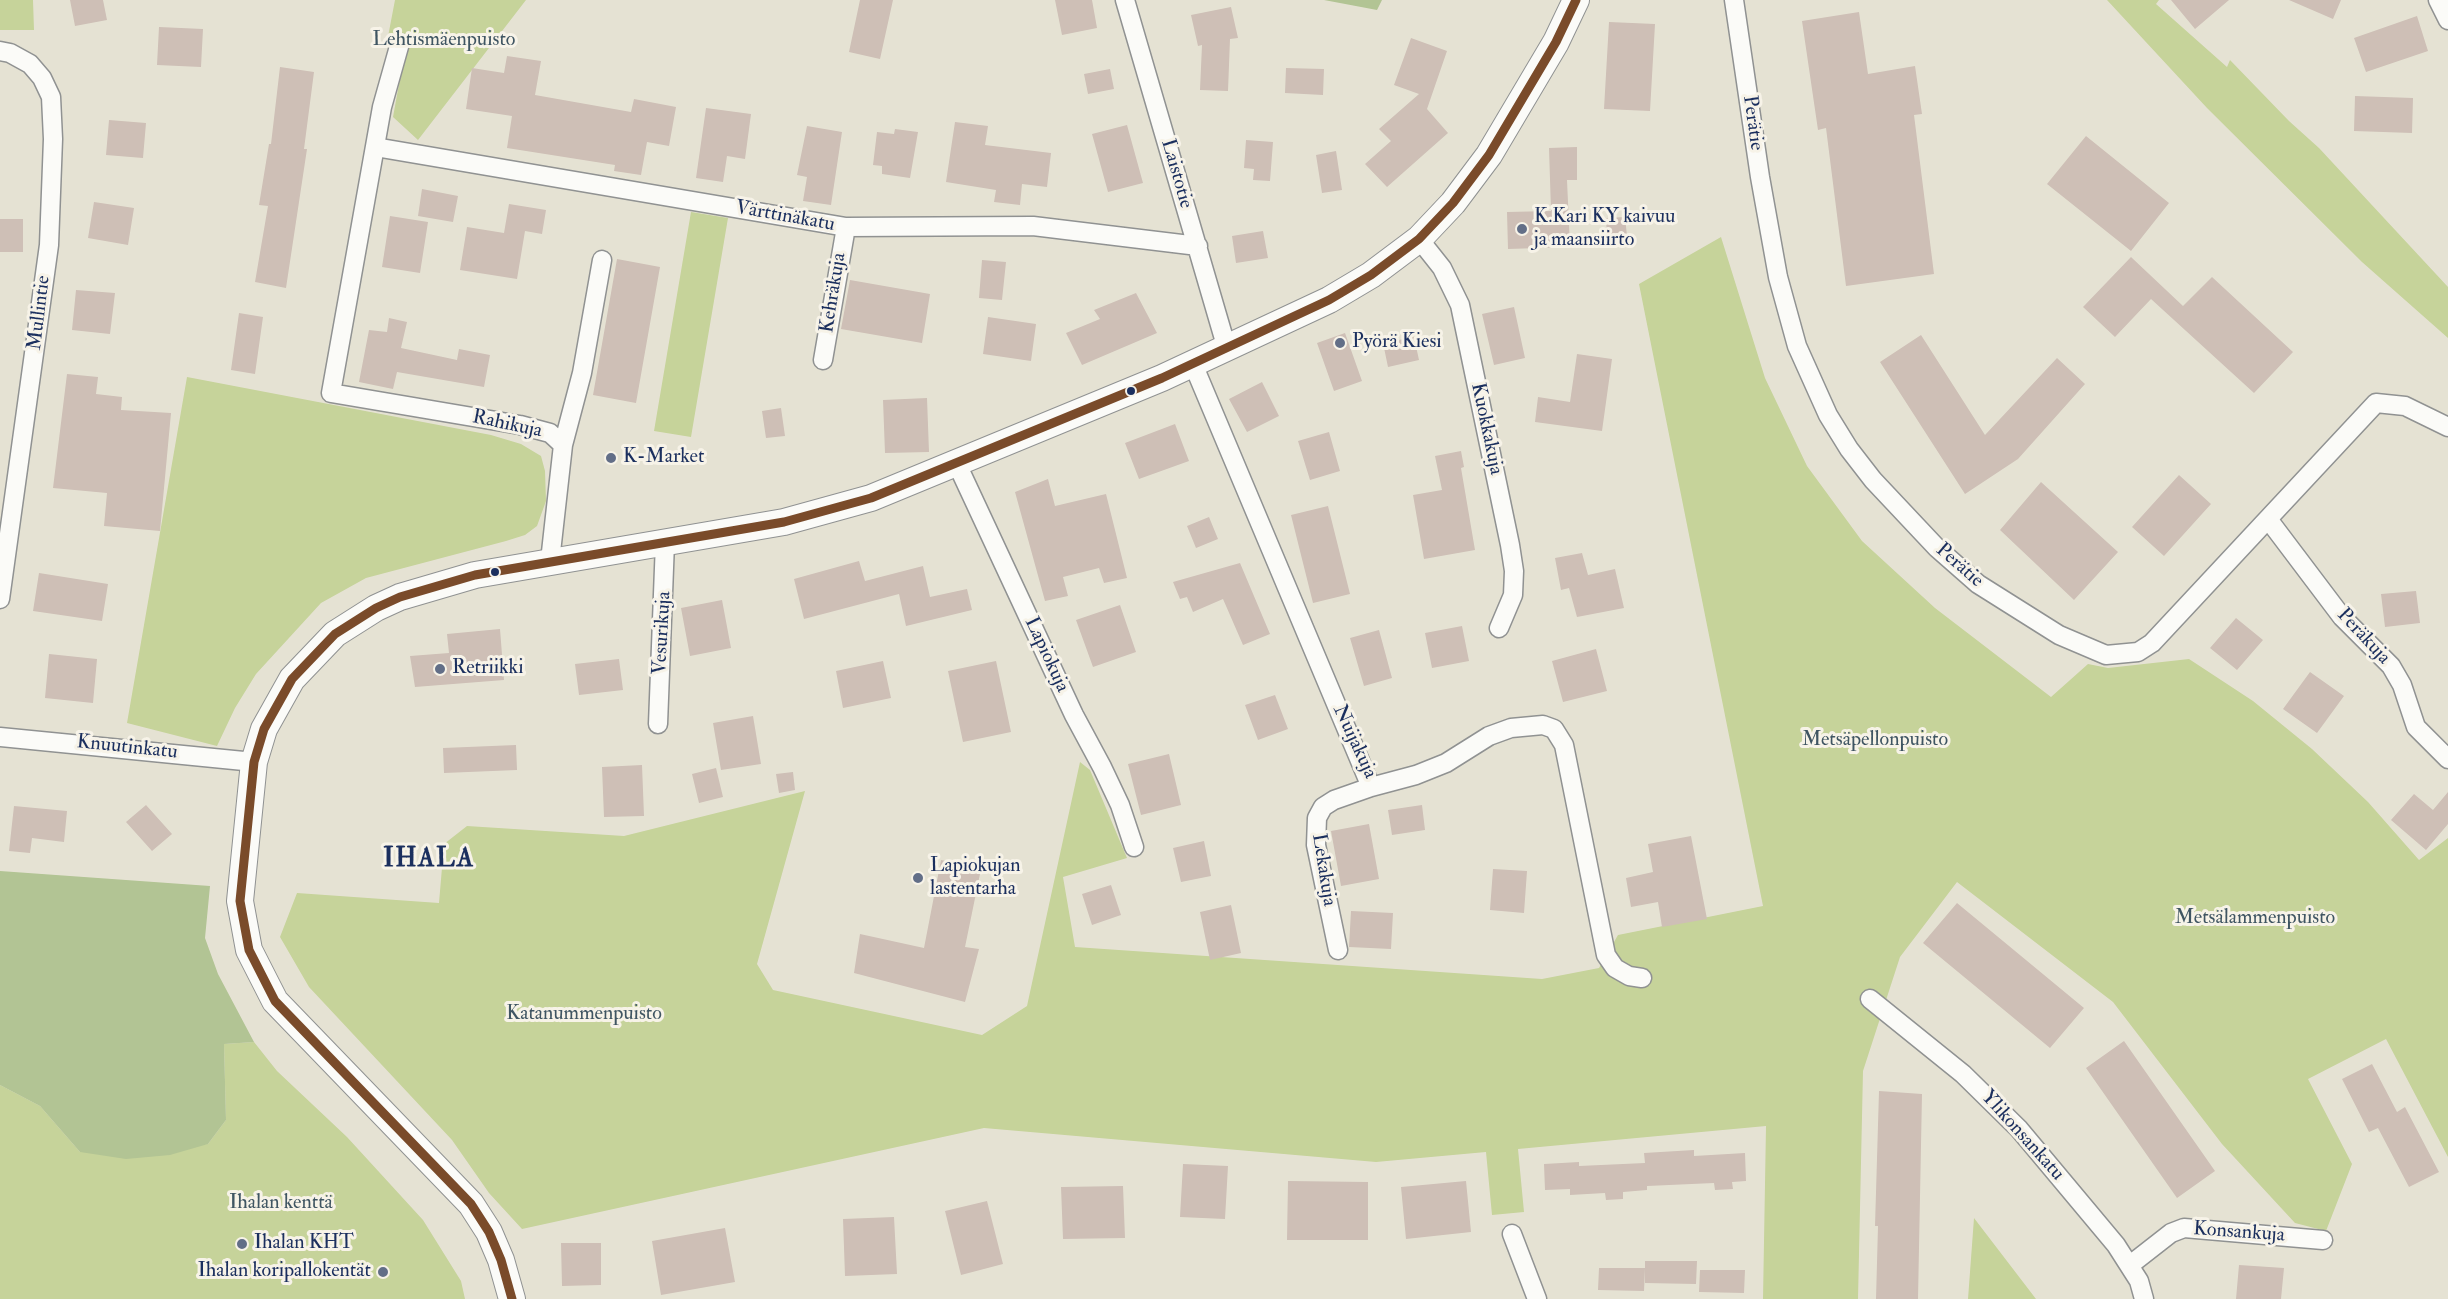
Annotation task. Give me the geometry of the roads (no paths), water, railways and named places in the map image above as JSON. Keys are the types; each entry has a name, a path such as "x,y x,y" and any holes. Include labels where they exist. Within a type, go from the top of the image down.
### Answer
{"street":[{"name":"Laistotie","path":"1125,0 1227,349"},
{"path":"512,1299 501,1260 489,1232 471,1204 275,1001 261,978 246,940 240,901 255,762 264,729 275,705 299,671 335,634 376,608 430,586 550,561 823,513 872,498 1193,364 1329,300 1371,275 1419,239 1453,203 1489,155 1556,42 1576,0"},
{"name":"Perätie","path":"1734,0 1768,226 1778,277 1797,346 1828,415 1849,449 1902,513 1937,548 1978,584 2059,635 2106,655 2138,652 2152,644 2376,403 2405,406 2448,427"},
{"path":"2438,0 2448,20"},
{"path":"375,147 390,74 400,44"},
{"name":"Mullintie","path":"0,51 10,53 30,64 42,78 51,97 53,140 49,245 0,599"},
{"name":"Värttinäkatu","path":"375,147 846,227 1033,226 1198,246"},
{"name":"Rahikuja","path":"375,147 331,393 520,425 550,433 563,445 550,561"},
{"name":"Kehräkuja","path":"823,360 846,227"},
{"name":"Kuokkakuja","path":"1419,239 1442,268 1460,305 1510,545 1514,571 1513,595 1498,628"},
{"path":"563,445 582,374 602,260"},
{"name":"Nuijakuja","path":"1193,364 1371,787 1446,763 1489,736 1511,728 1543,725 1554,729 1564,745 1606,955 1615,968 1629,976 1642,978"},
{"name":"Lapiokuja","path":"957,464 1074,715 1120,805 1134,847"},
{"name":"Peräkuja","path":"2268,519 2342,618 2391,666 2402,685 2416,727 2448,759"},
{"name":"Vesurikuja","path":"658,724 666,542"},
{"name":"Knuutinkatu","path":"0,737 255,762"},
{"name":"Lekakuja","path":"1338,950 1316,845 1317,819 1323,807 1334,800 1371,787"},
{"name":"Ylikonsankatu","path":"1870,999 1963,1074 2019,1129 2130,1265 2144,1299"},
{"name":"Konsankuja","path":"2130,1265 2171,1233 2184,1228 2323,1240"},
{"path":"1512,1234 1537,1299"}],"place":[{"name":"K.Kari KY kaivuu ja maansiirto","path":"1522,229"},
{"name":"Pyörä Kiesi","path":"1340,343"},
{"name":"K-Market","path":"611,458"},
{"name":"Retriikki","path":"440,669"},
{"name":"Lapiokujan lastentarha","path":"918,878"},
{"name":"Ihalan KHT","path":"242,1244"},
{"name":"Ihalan koripallokentät","path":"383,1272"}],"district":[{"name":"IHALA","path":"429,860"}],"park label":[{"name":"Lehtismäenpuisto","path":"444,41"},
{"name":"Metsäpellonpuisto","path":"1875,741"},
{"name":"Metsälammenpuisto","path":"2255,919"},
{"name":"Katanummenpuisto","path":"584,1015"},
{"name":"Ihalan kenttä","path":"281,1204"}]}
